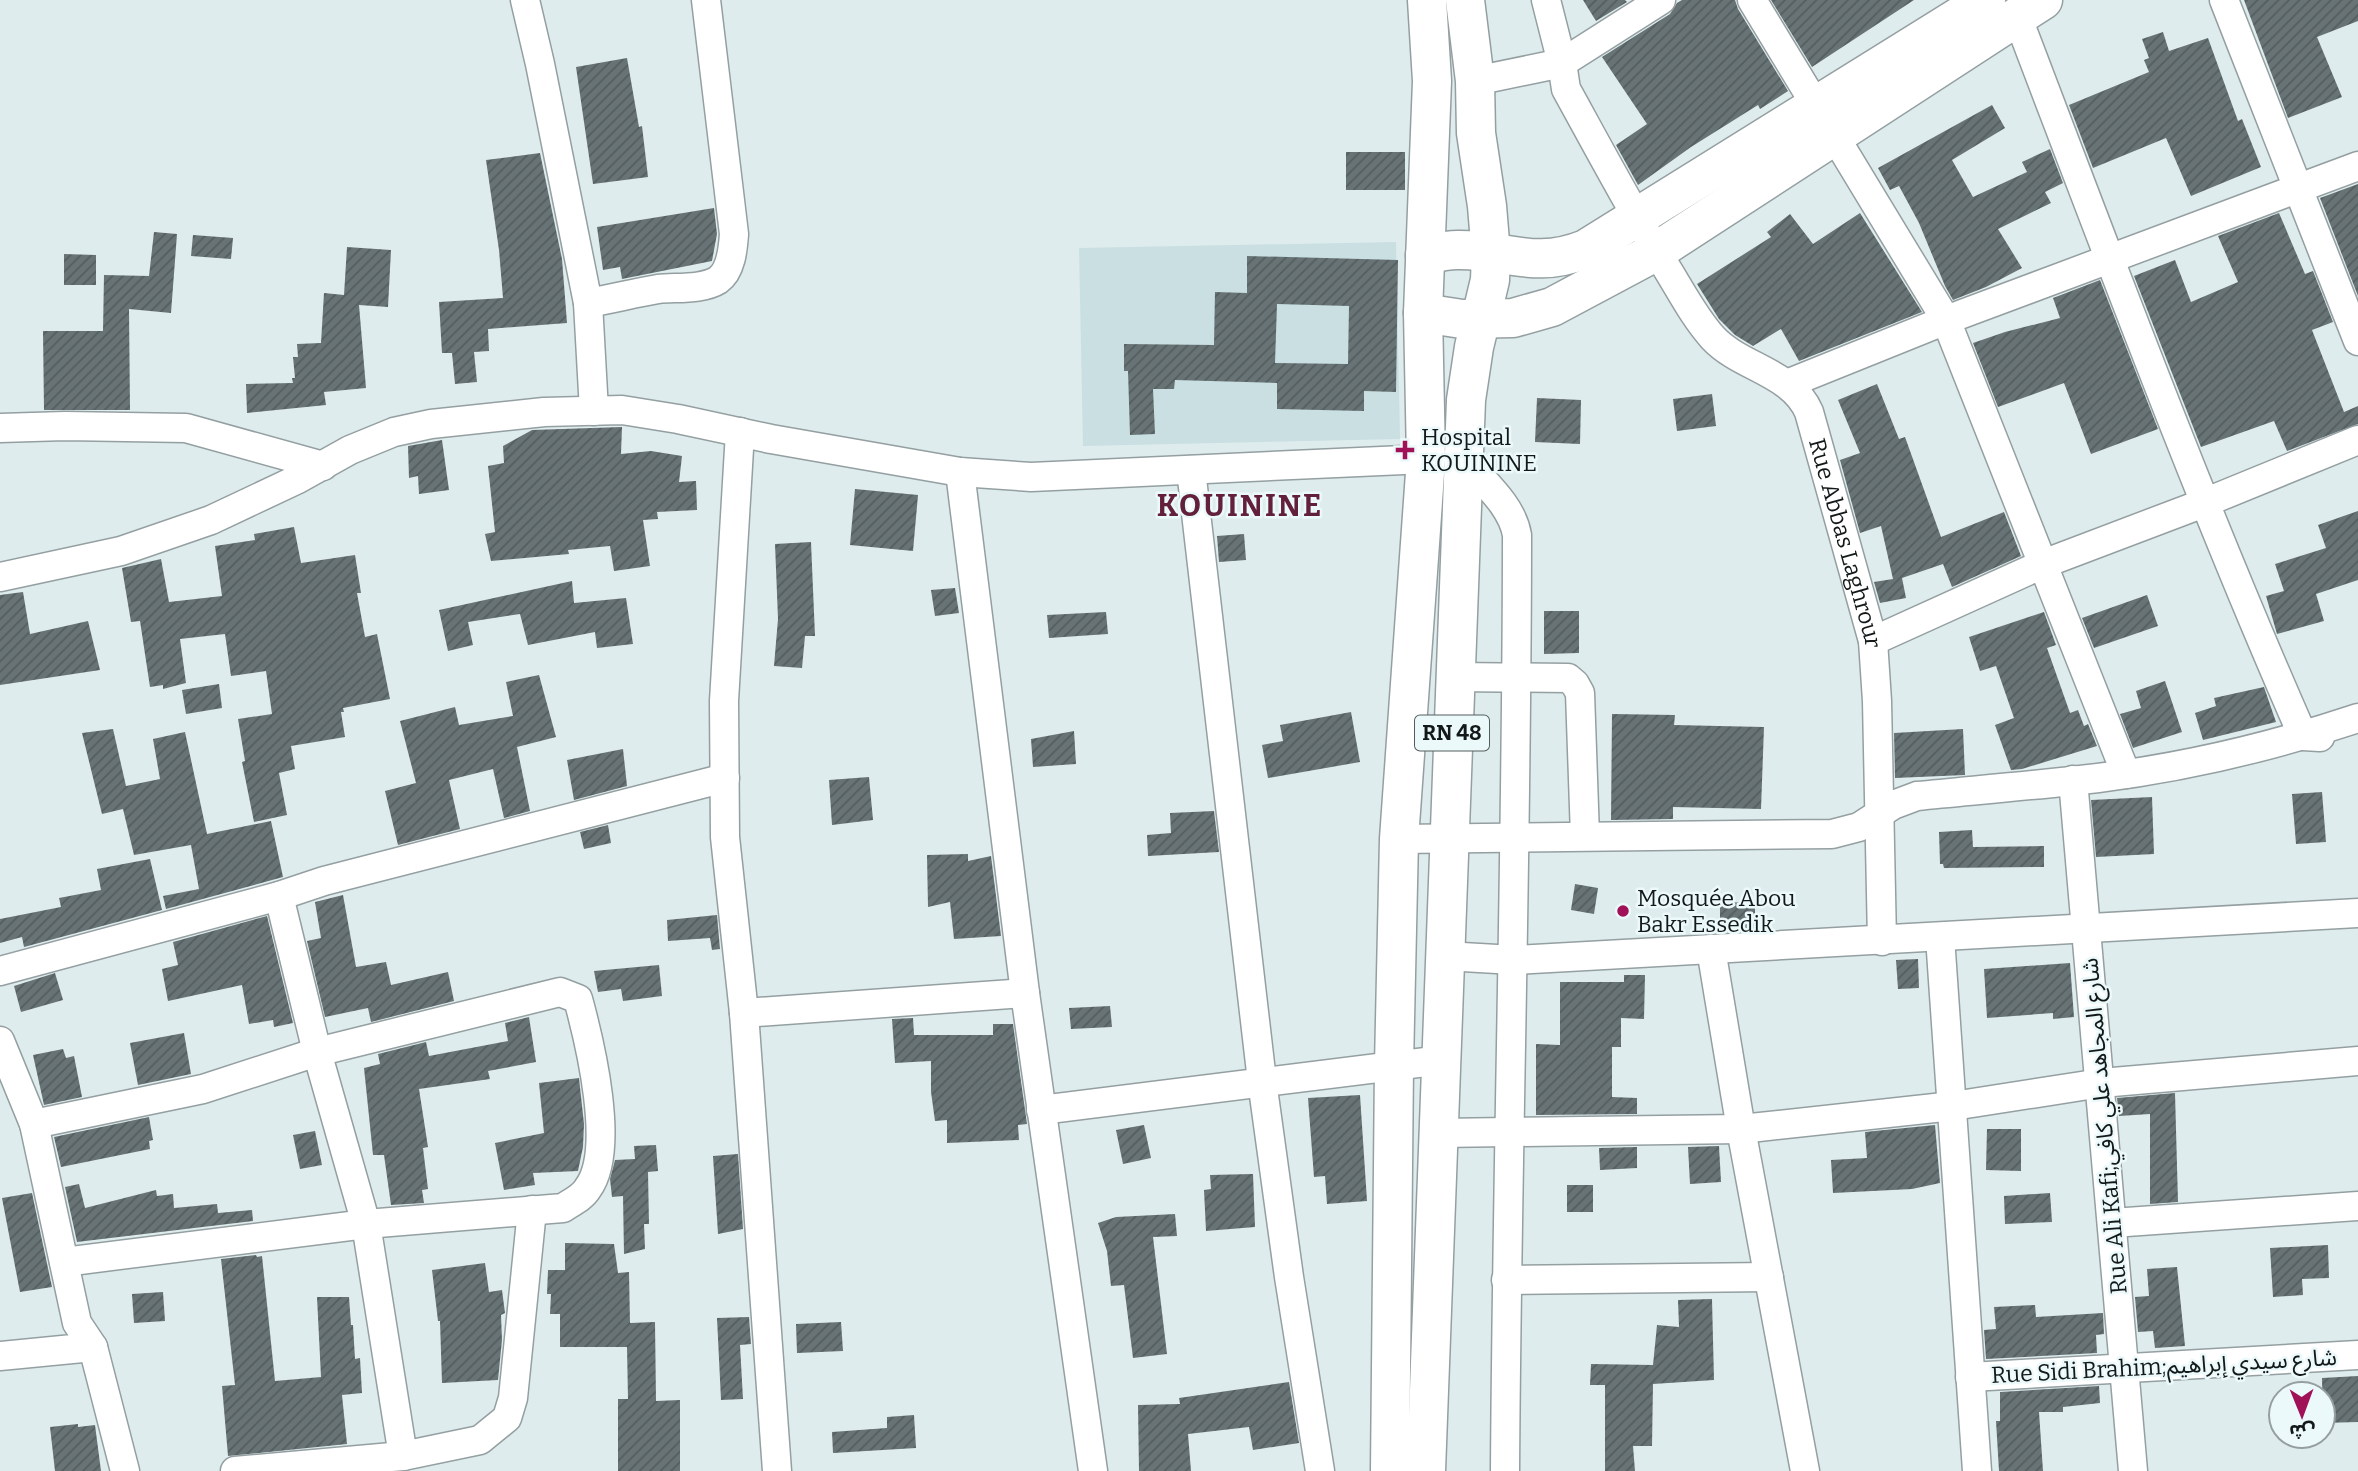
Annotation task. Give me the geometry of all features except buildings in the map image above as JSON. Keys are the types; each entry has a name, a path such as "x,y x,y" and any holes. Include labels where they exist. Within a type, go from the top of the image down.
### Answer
{"main road":[{"name":"RN 48","path":"1390,1471 1399,838 1426,458 1423,313 1432,81 1427,0"},
{"name":"RN 48","path":"1426,1471 1466,400 1474,347 1490,280 1491,254 1488,206 1476,133 1475,81 1465,0"},
{"path":"1425,255 1456,250 1530,259 1572,255 1587,249 1638,218 1826,122 2015,5"},
{"path":"1423,313 1481,319 1513,318 1552,307 1657,251 1826,122"}],"street":[{"path":"525,0 588,303 594,411"},
{"path":"588,303 656,289 707,284 720,279 727,268 733,251 734,234 706,0"},
{"name":"Rue Abbas Laghrour","path":"1546,0 1566,89 1697,318 1714,339 1731,353 1787,384 1798,394 1809,412 1873,640 1877,701 1882,941"},
{"path":"1475,81 1562,63 1661,0"},
{"path":"1752,0 1946,320 2126,774"},
{"path":"2224,0 2358,341"},
{"path":"2015,5 2109,259 2204,503 2304,736"},
{"path":"1787,384 1946,320 2358,166"},
{"path":"0,577 121,551 199,525 323,466 350,450 394,432 431,424 544,412 633,412 678,418 960,472 1031,477 1426,458"},
{"path":"0,428 186,428 323,466"},
{"path":"740,432 724,701 724,837 744,1013 777,1471"},
{"path":"1873,640 2043,564 2204,503 2358,440"},
{"path":"1464,459 1507,509 1516,525 1514,960 1508,1132 1505,1471"},
{"path":"1191,470 1262,1082 1320,1471"},
{"path":"960,472 1025,993 1093,1471"},
{"path":"1454,677 1568,678 1575,684 1580,693 1584,836"},
{"path":"1399,838 1832,834 1859,827 1905,799 1917,796 2126,774 2215,758 2304,736 2358,718"},
{"path":"2304,736 2358,738"},
{"path":"0,971 279,896 324,881 725,778"},
{"name":"Rue Ali Kafi;شارع المجاهد علي كافي","path":"2073,780 2133,1471"},
{"path":"279,896 317,1052 366,1224 403,1455"},
{"path":"1445,956 1514,960 2358,913"},
{"path":"1940,937 1977,1471"},
{"path":"1711,949 1741,1129 1805,1471"},
{"path":"34,1124 203,1089 317,1052 560,992 579,999 590,1043 601,1138 600,1163 587,1190 563,1208 366,1224 64,1262"},
{"path":"744,1013 1025,993"},
{"path":"0,1041 34,1124 77,1323 93,1347 125,1471"},
{"path":"1041,1110 1442,1060"},
{"path":"1439,1133 1741,1129 1953,1106 2101,1083 2358,1061"},
{"path":"2112,1223 2358,1206"},
{"path":"235,1471 343,1466 480,1440 507,1418 513,1398 532,1210"},
{"path":"1506,1280 1769,1277"},
{"path":"0,1356 93,1347"},
{"name":"Rue Sidi Brahim;شارع سيدي إبراهيم","path":"1970,1377 2358,1355"}],"shaded area":[{"path":"1396,242 1400,439 1083,446 1079,248"}],"place":[{"name":"Hospital KOUININE","path":"1405,450"},
{"name":"Mosquée Abou Bakr Essedik","path":"1623,911"}],"district":[{"name":"KOUININE","path":"1240,506"}]}
